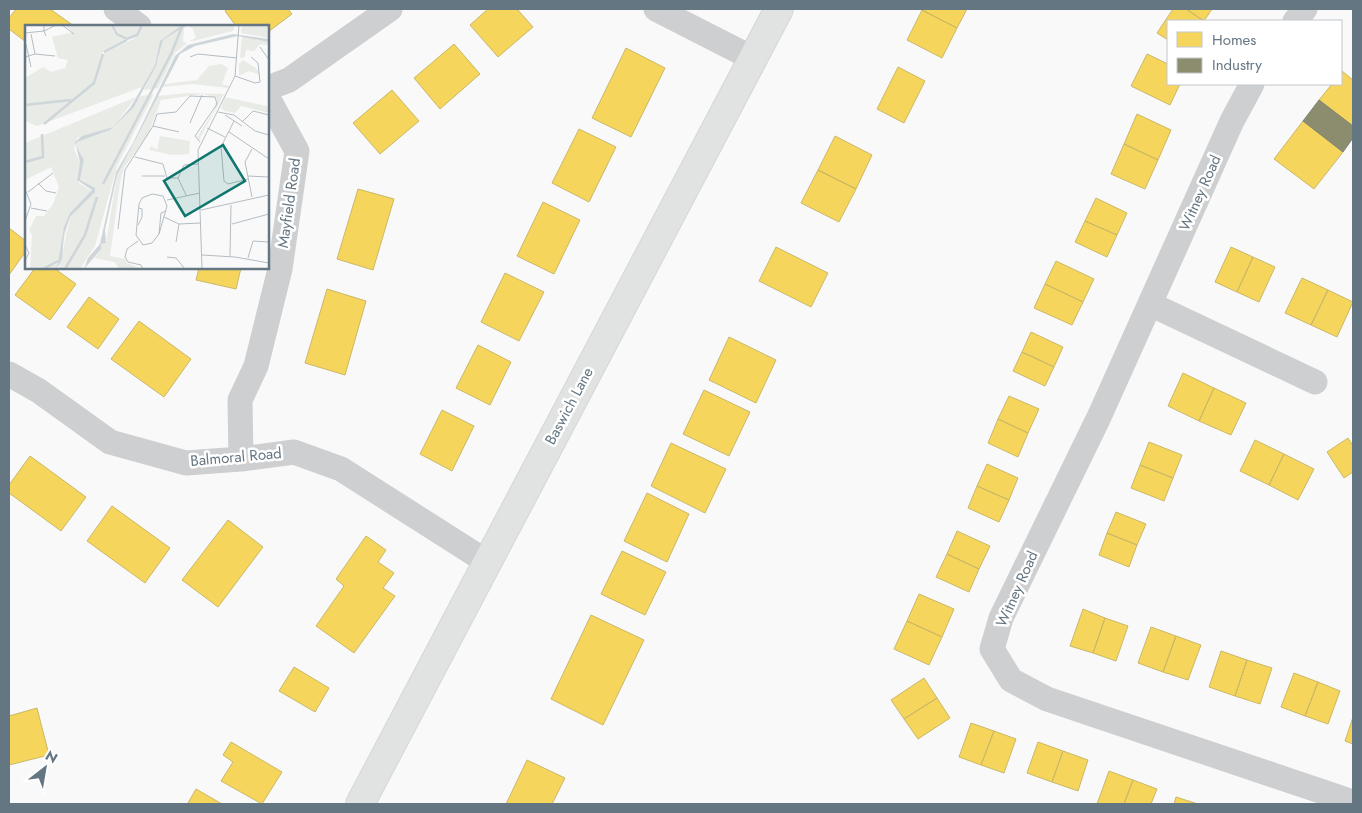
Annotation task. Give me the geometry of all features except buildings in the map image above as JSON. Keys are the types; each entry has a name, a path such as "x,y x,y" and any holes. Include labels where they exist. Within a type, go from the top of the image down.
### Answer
{"street":[{"path":"116,9 138,25"},
{"path":"269,88 289,80 390,9"},
{"path":"656,9 752,58"},
{"name":"Baswich Lane","path":"360,804 778,9"},
{"path":"1296,20 1306,9"},
{"name":"Witney Road","path":"1251,85 1232,121 1099,417 1001,618 992,649 1012,680 1047,699 1353,802"},
{"name":"Mayfield Road","path":"241,459 240,400 256,366 280,269 297,151 269,100"},
{"path":"1150,304 1315,382"},
{"name":"Balmoral Road","path":"9,374 39,391 110,442 186,462 241,459 294,452 341,469 487,562"}]}
